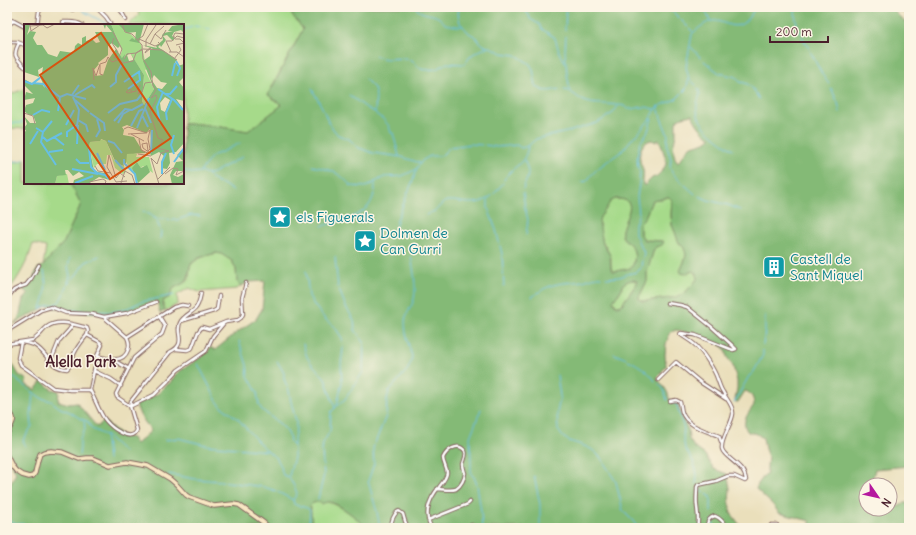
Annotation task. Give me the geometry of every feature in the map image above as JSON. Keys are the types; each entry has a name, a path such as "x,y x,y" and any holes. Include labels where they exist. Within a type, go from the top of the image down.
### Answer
{"main road":[{"path":"7,410 13,416 14,421 7,432"},
{"path":"7,456 16,471 29,477 33,476 35,473 40,454 51,451 62,452 78,459 93,458 110,465 129,462 146,466 170,479 189,497 214,506 233,504 239,505 264,523 267,528"}],"street":[{"path":"36,24 39,11 42,7"},
{"path":"60,7 72,10 77,7"},
{"path":"96,7 106,16 110,23"},
{"path":"119,7 126,20"},
{"path":"7,19 24,26"},
{"path":"7,25 14,21"},
{"path":"63,22 74,22 81,24"},
{"path":"7,42 17,42 24,45"},
{"path":"19,43 14,54 24,66"},
{"path":"7,298 14,290 26,285 39,265"},
{"path":"87,335 102,344 97,356 90,390 105,420 123,434 131,436 136,433 136,430 130,406 131,401 170,352 176,349 187,350 192,348 198,332 202,327 209,329 224,323 238,320 242,317 242,298 246,283"},
{"path":"176,349 180,341 179,326 181,321 195,309 201,293"},
{"path":"181,321 214,311 217,309 219,296"},
{"path":"7,331 41,310 51,307 66,313 92,314 104,317 127,313 156,302"},
{"path":"666,303 680,304 687,307 735,347 735,350 733,350 695,335 680,334 691,341 700,350 717,376 726,400"},
{"path":"127,337 174,307 182,305 188,306"},
{"path":"130,406 116,396 134,358 162,334 164,326 159,316"},
{"path":"104,317 127,337 129,341 129,348 122,359 112,360"},
{"path":"130,406 154,395 178,370 205,352 213,336 224,323"},
{"path":"7,344 32,340 47,327 53,324 73,324 87,328 88,331 87,335 76,351 68,369 57,367 35,346 21,342"},
{"path":"48,360 53,356 58,341 65,335 73,324"},
{"path":"21,342 18,358 21,365 53,388 90,390"},
{"path":"97,356 112,360 129,369"},
{"path":"658,380 676,362 700,382 726,400 733,408 733,415 722,444"},
{"path":"94,371 111,379 121,386"},
{"path":"670,401 676,400 680,402 682,412 691,424 705,432 719,436 722,444 722,450 740,467 746,478 744,481 734,476 728,476 697,486 697,528"},
{"path":"432,528 428,520 428,509 430,501 437,489 443,482 446,476 447,470 443,458 448,450 455,447 461,448 465,453 463,464 465,477 456,489 437,489"},
{"path":"428,520 470,502"},
{"path":"392,528 392,522 395,514 399,511 403,514 408,528"},
{"path":"706,528 708,520 715,516 719,518 726,527"},
{"path":"462,528 472,525"},
{"path":"768,528 771,525 777,525"}],"green space":[{"path":"137,7 286,7 303,29 268,94 282,105 248,131 200,124 184,124 184,24 129,24 139,15"},
{"path":"286,7 902,7 906,13 896,10 895,12 904,21 909,21 909,291 907,292 909,311 909,466 875,469 873,477 858,477 858,517 898,517 898,506 909,503 909,528 810,528 810,521 779,513 773,505 756,489 767,472 768,457 763,438 757,434 748,432 745,425 747,415 754,405 752,396 745,391 738,402 736,402 737,381 733,366 727,357 725,349 716,342 698,335 676,330 671,332 668,338 665,355 666,366 657,378 667,391 669,399 678,404 683,420 688,429 689,439 694,447 705,455 714,469 727,474 730,488 729,502 731,513 742,528 367,528 343,508 328,502 322,504 318,502 313,503 310,506 312,528 7,528 7,491 16,473 7,456 7,435 13,421 7,412 7,364 12,363 19,375 27,380 25,384 35,390 42,381 51,389 59,391 58,401 69,404 77,403 97,427 104,421 123,436 132,438 136,444 151,431 140,415 136,405 159,393 170,383 176,374 208,352 210,347 215,350 256,319 262,309 265,281 250,282 241,286 237,282 236,269 232,261 221,254 216,253 199,258 192,263 188,278 184,283 174,288 170,297 164,300 163,304 165,311 160,313 157,301 125,312 105,314 76,312 47,306 14,324 19,318 23,299 29,294 22,289 30,284 38,268 43,266 64,242 81,204 71,184 184,184 184,124 200,124 248,131 282,105 268,95 303,29","holes":["692,115 696,122 711,138 690,147 678,162 675,158 673,148 676,135 676,122 679,118","652,140 656,142 658,140 660,141 666,164 657,176 643,185 643,169 640,161 640,154 642,147 646,142","669,197 672,200 672,225 678,241 684,248 686,254 680,271 681,273 685,274 693,271 697,274 696,281 689,289 678,296 642,301 639,297 647,281 647,272 654,249 662,245 664,242 645,240 640,234 640,224 653,200","615,199 624,200 630,207 622,230 622,235 632,247 634,252 634,261 631,268 613,271 611,268 610,255 603,244 599,221 610,202","776,262 781,270 775,275 768,269 770,264","633,280 637,281 622,304 619,306 616,305 613,301 624,284"]},
{"path":"24,89 24,129 7,128 7,95"},
{"path":"7,158 17,162 24,159 24,184 71,184 81,204 64,242 43,266 46,247 33,244 23,269 7,292"},
{"path":"667,197 672,200 672,225 679,243 684,248 686,254 681,269 685,274 693,271 697,274 697,279 689,289 678,296 642,301 639,297 647,281 647,272 654,249 662,245 662,241 645,240 640,234 640,224 653,200"},
{"path":"615,199 624,200 630,207 622,230 622,235 632,247 634,258 631,268 613,271 611,268 611,257 602,240 598,221 608,203"},
{"path":"218,253 224,255 232,261 236,269 237,282 241,286 237,289 199,292 189,288 177,295 178,304 165,311 163,304 164,300 170,297 173,289 188,280 191,264 202,257"},
{"path":"631,280 637,281 637,283 622,304 620,306 616,305 613,301 620,292 623,284"},
{"path":"313,503 333,503 354,516 367,528 312,528 310,506"}],"waterway":[{"path":"415,7 422,12 438,17 445,24 463,26"},
{"path":"460,7 458,13 460,23 469,33 476,37 479,42 487,47"},
{"path":"521,7 529,15 530,19 539,24 542,29 555,38 560,55 566,63"},
{"path":"565,7 565,30"},
{"path":"668,7 693,32"},
{"path":"704,7 710,21"},
{"path":"582,182 587,181 598,168 622,151 648,121 657,107 676,99 686,89 689,79 686,67 692,34 698,28 711,21 719,21 738,26 742,24 757,7"},
{"path":"795,7 796,20 801,33"},
{"path":"80,8 107,24"},
{"path":"184,30 195,26 210,29"},
{"path":"566,36 565,52 570,91"},
{"path":"802,36 821,73 829,84"},
{"path":"375,56 386,59 405,58 412,61 421,69 425,70 436,69 447,63 465,64 473,54 490,47 502,53 516,55 530,64 533,70 536,86 540,89 547,91 561,89 565,90 590,103 621,105 629,109 645,107 656,109"},
{"path":"691,47 701,58"},
{"path":"704,61 719,73 736,77 740,82 750,85 759,99"},
{"path":"365,79 374,88 376,96 375,112 383,119 389,126 391,133 393,133 399,156"},
{"path":"689,79 696,85"},
{"path":"698,88 700,94 697,110 701,122 710,133 733,150"},
{"path":"831,88 838,103 840,112"},
{"path":"312,89 329,124 338,135 349,139 359,148 373,153 402,157 420,163"},
{"path":"349,95 368,109 375,112"},
{"path":"485,145 497,147 517,145 521,148 528,146 536,139 597,123 613,113 618,106"},
{"path":"658,106 668,135 667,147 671,159 670,166 672,172 695,194"},
{"path":"606,278 623,276 637,272 641,268 644,254 635,235 635,224 639,213 637,197 640,172 637,159 640,143 648,131 652,118"},
{"path":"7,123 21,123 24,121"},
{"path":"184,170 191,173 200,172 212,156 240,143"},
{"path":"312,166 338,174 351,186 366,187 384,177 402,176 415,170 423,160 430,156 441,156 450,147 471,144 482,145"},
{"path":"504,180 524,158 528,146"},
{"path":"201,172 209,174 213,173 242,157"},
{"path":"7,162 24,159"},
{"path":"523,189 528,174 528,168 524,160"},
{"path":"395,229 397,220 417,169"},
{"path":"207,174 217,183 223,184 233,191"},
{"path":"322,226 350,218 366,209 371,203 374,194 375,182"},
{"path":"426,215 435,211 447,201 475,203 485,200 493,195 503,183"},
{"path":"523,193 528,220 526,235"},
{"path":"699,196 740,210"},
{"path":"488,200 488,208 496,230 502,254 504,286"},
{"path":"143,211 157,219 177,220 191,215 200,216"},
{"path":"157,221 161,232 160,239"},
{"path":"55,304 58,303 68,284 83,265 99,256"},
{"path":"380,528 368,481 374,464 373,448 386,416 389,391 408,369 411,362 412,356 406,335 405,322 415,294 411,256"},
{"path":"318,499 324,475 322,451 323,443 330,431 331,412 345,399 363,372 364,342 355,330 354,320 346,307 338,287 335,257"},
{"path":"68,283 70,276 68,267 70,258"},
{"path":"41,308 46,290 44,271"},
{"path":"306,271 309,296 314,305 325,319 334,326 342,338 342,382 337,405"},
{"path":"532,297 552,285 601,277"},
{"path":"40,309 53,304 69,310 109,312 123,310 141,302 174,295"},
{"path":"763,345 765,315"},
{"path":"239,341 247,365 248,376 257,392 259,405 262,410 286,430 289,435 290,442 294,446 294,457 289,476"},
{"path":"303,344 307,357 325,378 335,408"},
{"path":"734,403 749,376 753,373 757,366 763,355 763,350"},
{"path":"614,354 643,368 655,381"},
{"path":"277,361 284,373 284,379 289,391 296,421 294,445"},
{"path":"198,364 217,401 222,407 238,419 258,442 277,459 281,466 283,475 289,477 297,493 293,500 294,504 310,510 309,528"},
{"path":"7,374 16,378 19,382 41,398 51,401 60,408 87,421 92,429 107,436 124,452"},
{"path":"557,375 560,396 557,414 558,430 563,437 569,441 591,449 601,458 616,482 623,511 638,528"},
{"path":"659,384 664,390 667,400"},
{"path":"26,447 23,440 32,426 31,415 33,392"},
{"path":"671,402 677,405 684,429 683,437 685,448 693,461 696,470 696,484"},
{"path":"481,409 470,437 471,474 477,485 482,528"},
{"path":"79,455 80,439 85,429 84,421"},
{"path":"105,435 108,460"},
{"path":"165,440 178,438 206,445 267,451"},
{"path":"168,474 195,479 264,487 276,491 293,500"},
{"path":"534,476 540,504 540,528"},
{"path":"699,489 710,496 711,512"},
{"path":"713,520 714,528"},
{"path":"7,522 11,521 17,524 24,524"}],"place":[{"name":"els Figuerals","path":"280,217"},
{"name":"Dolmen de Can Gurri","path":"365,241"},
{"name":"Castell de Sant Miquel","path":"774,267"}],"district":[{"name":"Alella Park","path":"81,362"}]}
